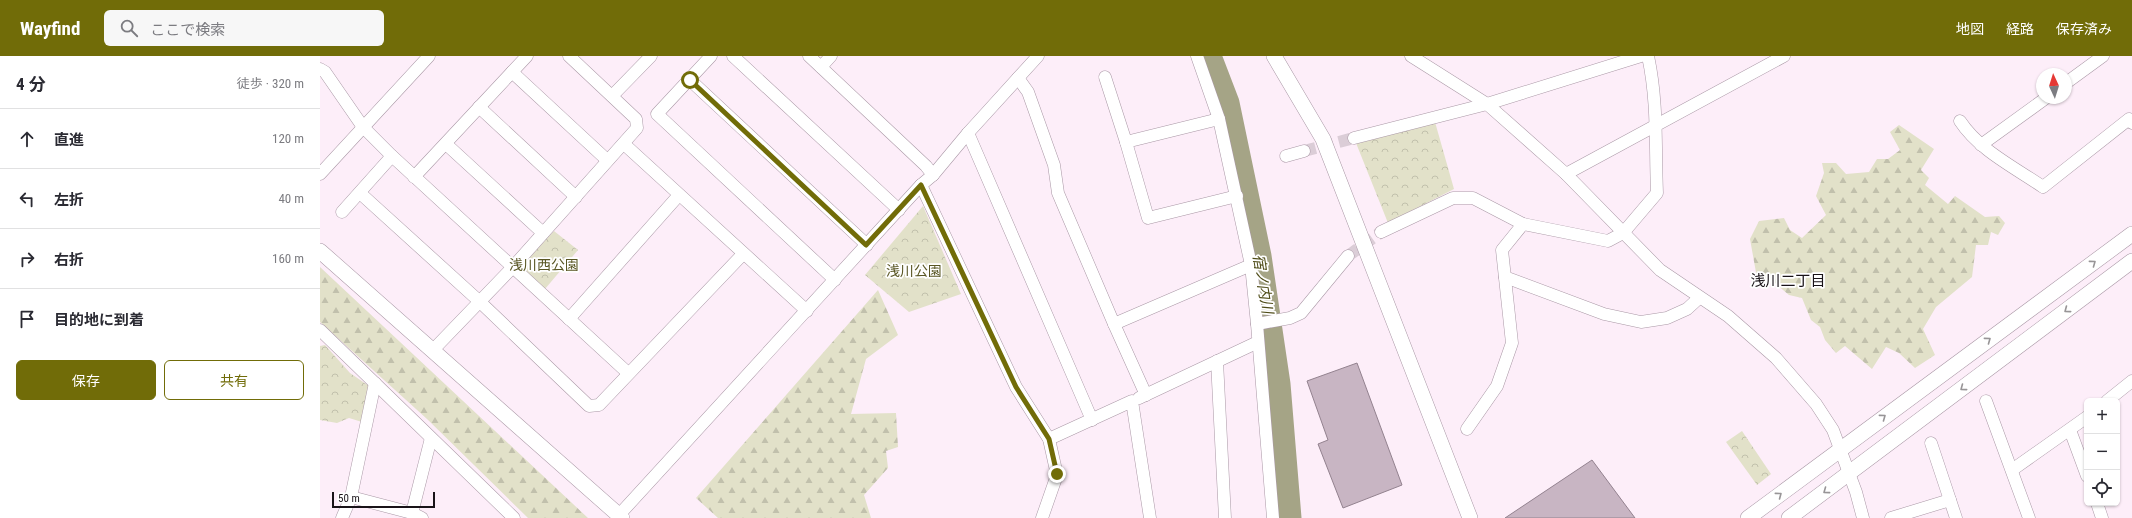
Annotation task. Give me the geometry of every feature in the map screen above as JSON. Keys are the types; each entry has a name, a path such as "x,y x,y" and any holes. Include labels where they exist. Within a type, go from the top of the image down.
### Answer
{"street":[{"path":"320,174 429,56"},
{"path":"414,177 528,56"},
{"path":"433,350 512,268 637,128 636,119 569,56"},
{"path":"612,96 652,56"},
{"path":"711,56 657,114 835,280"},
{"path":"733,56 899,210"},
{"path":"809,56 926,166 933,175"},
{"path":"821,67 831,56"},
{"path":"320,251 620,516 921,185 933,175 968,133 1038,56"},
{"path":"1197,56 1219,119 1237,196 1261,323 1258,342 1273,518"},
{"path":"1274,56 1323,139 1470,518"},
{"path":"1411,56 1487,104 1566,174 1660,270 1699,298 1728,316 1776,358 1816,404 1833,430 1850,474 1863,518"},
{"path":"1354,138 1487,104 1641,56"},
{"path":"1381,232 1453,198 1473,198 1523,224 1608,241 1623,233 1657,193 1657,123 1654,85 1648,56"},
{"path":"1566,174 1657,123 1784,56"},
{"path":"2072,79 2103,56"},
{"path":"320,69 325,72 363,127 392,156 512,268 628,373"},
{"path":"512,72 607,160"},
{"path":"1105,77 1148,218 1237,196"},
{"path":"1018,78 1028,92 1054,165 1058,193 1146,395"},
{"path":"690,80 866,245"},
{"path":"1981,145 2038,104"},
{"path":"479,107 576,197"},
{"path":"1126,142 1219,119"},
{"path":"1960,120 1970,135 1981,145 2043,187 2131,120"},
{"path":"968,133 1092,420"},
{"path":"446,144 543,233"},
{"path":"624,144 742,254 807,311"},
{"path":"1286,156 1304,151"},
{"path":"342,212 392,156"},
{"path":"921,185 1016,387 1049,439 1057,474 1042,518"},
{"path":"360,193 479,301 589,406 599,405 742,254"},
{"path":"569,319 679,195"},
{"path":"1467,429 1498,386 1512,343 1502,250 1523,224"},
{"path":"1748,518 2132,234"},
{"path":"1261,323 1290,318 1301,313 1348,256"},
{"path":"1789,518 1850,474 2132,261"},
{"path":"1114,324 1250,265"},
{"path":"1505,277 1604,314 1641,322 1667,318 1687,309 1699,298"},
{"path":"320,330 514,518"},
{"path":"1049,439 1258,342"},
{"path":"1217,361 1225,518"},
{"path":"342,518 350,497 375,383"},
{"path":"2112,398 2131,386"},
{"path":"1132,401 1150,518"},
{"path":"1986,401 2029,518"},
{"path":"2012,470 2084,419"},
{"path":"2070,430 2085,470"},
{"path":"350,497 417,515 431,438"},
{"path":"1931,444 1956,518"},
{"path":"1891,518 1950,500"},
{"path":"2098,506 2102,518"}],"green space":[{"path":"1435,122 1454,189 1388,223 1356,143"},
{"path":"1899,125 1934,149 1921,170 1929,178 1925,185 1948,204 1955,196 1985,217 1999,216 2005,223 1998,235 1991,232 1988,245 1976,245 1972,277 1936,307 1923,329 1935,355 1915,368 1899,353 1886,347 1872,369 1845,346 1836,353 1825,340 1820,327 1811,320 1802,298 1789,295 1770,279 1757,278 1750,239 1759,221 1784,218 1790,230 1802,238 1826,215 1816,196 1824,173 1822,163 1836,163 1846,174 1869,172 1877,159 1888,159 1900,150 1890,132"},
{"name":"浅川公園","path":"923,206 961,294 909,312 865,275"},
{"name":"浅川西公園","path":"554,231 578,250 545,289 521,266"},
{"path":"320,267 588,518 528,518 427,419 320,322"},
{"path":"878,290 898,335 866,359 851,414 896,413 898,447 886,451 888,468 864,495 871,518 718,518 696,498"},
{"path":"325,345 350,373 369,386 362,422 349,418 337,423 320,420 320,346"},
{"path":"1742,431 1771,474 1757,485 1726,442"}],"building":[{"path":"1357,363 1402,485 1343,508 1318,444 1328,440 1307,381"},
{"path":"1592,460 1635,518 1505,518"}],"waterway":[{"name":"宿ノ内川","path":"1209,56 1227,103 1259,256 1278,384 1289,518"}],"tunnel":[{"path":"1304,151 1354,138"},
{"path":"1348,256 1381,232"}],"district":[{"name":"浅川二丁目","path":"1788,281"}],"route":[{"path":"690,80 866,245 921,185 928,196 1016,387 1049,439 1057,474"}]}
